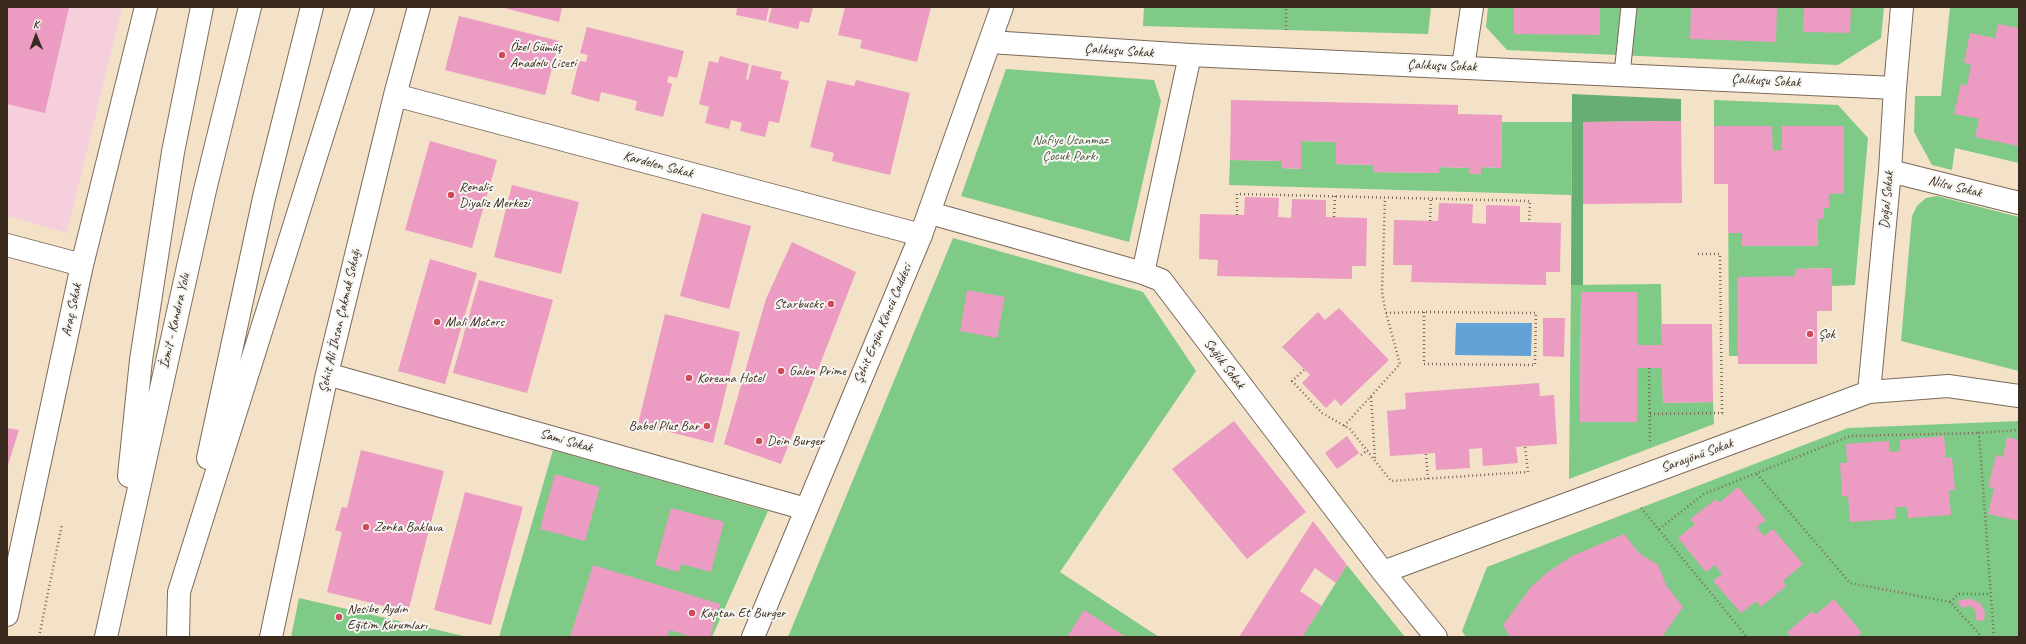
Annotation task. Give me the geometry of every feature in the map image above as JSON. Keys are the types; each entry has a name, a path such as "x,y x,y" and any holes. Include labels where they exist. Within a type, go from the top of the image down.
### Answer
{"main road":[{"name":"Araç Sokak","path":"7,615 82,265 146,7"},
{"path":"118,578 141,360 173,152 202,7"},
{"name":"İzmit - Kandıra Yolu","path":"106,637 205,190 250,7"},
{"path":"170,637 264,198 312,7"},
{"path":"178,637 179,592 363,7"},
{"name":"Şehit Ali İhsan Çakmak Sokağı","path":"271,637 327,374 395,95 419,7"},
{"name":"Şehit Ergün Köncü Caddesi","path":"753,637 930,213 1002,7"},
{"path":"1464,67 1472,7"},
{"name":"Doğal Sokak","path":"1868,392 1890,171 1902,7"},
{"name":"Çalıkuşu Sokak","path":"990,42 1190,55 1622,74 1895,88"},
{"path":"1143,273 1190,55"},
{"name":"Kardelen Sokak","path":"395,95 921,235"},
{"name":"Nilsu Sokak","path":"1890,171 2019,203"},
{"name":"Sağlık Sokak","path":"930,213 1143,273 1161,280 1383,572 1436,637"},
{"path":"7,245 82,265"},
{"name":"Sami Sokak","path":"327,374 806,509"},
{"name":"Sarayönü Sokak","path":"1383,572 1868,392 1948,386 2019,396"}],"lane":[{"path":"1622,74 1629,7"}],"path":[{"path":"1286,7 1286,30"},
{"path":"1237,215 1238,194 1431,198 1530,201 1529,223"},
{"path":"1334,217 1335,196"},
{"path":"1344,426 1400,364 1386,313 1382,291 1385,198"},
{"path":"1430,221 1431,198"},
{"path":"1650,414 1722,413 1720,254 1698,254"},
{"path":"1386,313 1424,312 1536,313 1535,365 1424,364 1424,312"},
{"path":"1649,368 1650,448"},
{"path":"1304,370 1292,381 1322,413 1350,429 1391,481 1428,480 1528,472 1525,446"},
{"path":"1371,396 1375,460"},
{"path":"1659,529 1704,494 1850,436 2019,430"},
{"path":"1979,432 1994,637"},
{"path":"1361,455 1368,450"},
{"path":"1426,454 1428,480"},
{"path":"1757,474 1850,583 1950,602 1982,637"},
{"path":"1642,508 1747,637"},
{"path":"39,637 62,524"},
{"path":"1950,602 1959,594 1991,594"}],"shaded area":[{"path":"7,7 122,7 67,233 7,216"}],"green space":[{"path":"1144,7 1431,7 1428,34 1143,26"},
{"path":"1488,7 1884,7 1881,38 1838,65 1507,50 1486,27"},
{"path":"1950,7 2019,7 2019,163 1955,148 1952,170 1932,165 1914,132 1915,96 1941,96"},
{"name":"Nafiye Usanmaz Çocuk Parkı","path":"1006,69 1154,80 1161,101 1129,242 961,196"},
{"path":"1572,94 1681,99 1681,121 1583,122 1583,285 1571,285"},
{"path":"1714,100 1838,105 1868,138 1855,285 1832,286 1831,268 1795,269 1795,276 1738,356 1729,356 1728,184 1714,184"},
{"path":"1502,122 1572,122 1571,195 1229,185 1230,160 1282,161 1282,168 1301,169 1301,141 1336,142 1336,164 1373,165 1373,172 1439,173 1439,167 1470,168 1470,174 1481,174 1481,167 1501,168"},
{"path":"1937,196 2019,217 2019,371 1901,341 1912,216 1917,206 1926,198"},
{"path":"953,238 1143,292 1196,371 1060,572 1159,637 788,637"},
{"path":"1661,284 1662,345 1637,345 1637,292 1581,292 1580,421 1637,422 1637,368 1662,368 1663,403 1713,402 1714,424 1569,479 1571,285"},
{"path":"2019,421 2019,637 1466,637 1462,631 1487,567 1848,428"},
{"path":"553,450 768,511 712,637 499,637"},
{"path":"1347,565 1405,637 1302,637"},
{"name":"Nesibe Aydın Eğitim Kurumları","path":"299,598 468,637 291,637"}],"water":[{"path":"1456,323 1532,323 1531,356 1455,355"}],"building":[{"path":"7,7 69,7 45,113 7,104"},
{"path":"501,7 562,7 559,22"},
{"path":"734,7 769,7 766,21 736,15 737,8"},
{"path":"772,7 813,7 809,23 800,21 798,29 768,22"},
{"path":"845,7 931,7 917,62 860,48 862,40 838,35"},
{"path":"1514,7 1600,7 1600,35 1514,34"},
{"path":"1691,7 1777,7 1776,42 1690,39"},
{"path":"1804,7 1851,7 1850,33 1803,32"},
{"name":"Özel Gümüş Anadolu Lisesi","path":"459,16 559,41 545,95 445,70"},
{"path":"1998,24 2019,28 2018,146 1975,137 1979,119 1954,114 1961,84 1967,85 1971,65 1964,62 1970,33 1995,38"},
{"path":"587,27 684,51 677,78 669,76 667,82 672,84 663,117 635,110 637,101 601,92 599,102 571,94 579,61 586,62 588,55 580,53"},
{"path":"720,56 749,64 746,79 748,80 752,65 782,72 780,79 789,81 779,123 769,121 765,137 740,131 742,123 731,120 729,129 705,123 709,107 699,104 709,61 718,63"},
{"path":"827,80 854,86 856,80 910,93 890,175 832,161 834,153 810,147"},
{"path":"1231,100 1458,105 1458,114 1502,115 1501,168 1481,167 1481,174 1469,174 1470,168 1439,167 1439,173 1373,172 1373,165 1336,164 1336,142 1301,141 1301,169 1282,168 1282,161 1230,160"},
{"path":"1681,121 1682,203 1583,204 1583,122"},
{"path":"1714,126 1772,126 1773,151 1782,150 1782,126 1844,126 1844,193 1829,194 1829,208 1824,208 1824,219 1818,219 1818,246 1742,246 1742,233 1728,233 1728,184 1714,184"},
{"name":"Renalis Diyaliz Merkezi","path":"430,141 497,160 472,248 405,230"},
{"path":"512,185 579,202 561,274 494,257"},
{"path":"1245,197 1279,198 1278,217 1291,218 1292,199 1326,200 1326,217 1367,218 1366,266 1352,266 1352,279 1217,276 1218,260 1199,259 1200,214 1244,215"},
{"path":"1439,203 1473,204 1472,223 1486,224 1486,205 1520,206 1520,222 1561,223 1560,272 1546,272 1546,285 1411,282 1412,265 1393,265 1394,220 1438,221"},
{"path":"702,213 751,226 729,309 680,296"},
{"name":"Galen Prime","path":"792,242 856,272 781,464 724,444 766,299"},
{"name":"Mali Motors","path":"430,259 477,273 445,384 398,371"},
{"path":"1832,268 1832,311 1817,311 1817,364 1738,364 1737,277 1795,276 1795,269"},
{"path":"479,280 553,300 527,393 453,373"},
{"path":"967,290 1005,297 997,338 960,331"},
{"path":"1581,292 1637,292 1637,345 1662,345 1661,324 1712,324 1713,402 1663,403 1662,368 1637,368 1637,422 1580,422"},
{"path":"1339,308 1389,360 1341,406 1335,399 1326,408 1302,383 1310,375 1282,347 1318,312 1325,320"},
{"name":"Koreana Hotel","path":"665,314 740,332 713,443 638,424"},
{"path":"1543,318 1565,318 1564,357 1543,356"},
{"path":"1539,383 1540,396 1554,395 1557,444 1516,447 1518,463 1483,466 1482,448 1469,449 1470,468 1436,470 1435,453 1390,456 1387,411 1406,409 1405,393"},
{"path":"1234,421 1306,512 1247,559 1172,469"},
{"path":"7,428 19,430 8,465 7,465"},
{"path":"1347,436 1359,453 1337,469 1325,453"},
{"path":"1944,436 1946,458 1952,457 1955,490 1949,490 1951,515 1908,518 1907,507 1895,507 1896,519 1850,522 1848,496 1842,496 1840,463 1847,463 1846,444 1889,441 1889,452 1900,451 1900,440"},
{"path":"2007,437 2019,440 2019,521 1988,514 1994,488 1988,487 1996,455 2003,457"},
{"path":"361,450 444,471 408,612 327,592 342,532 335,530 342,507 347,508"},
{"path":"555,474 600,487 585,541 540,529"},
{"path":"1738,487 1766,520 1757,527 1764,536 1773,529 1803,564 1783,581 1786,586 1761,607 1756,601 1741,613 1713,581 1722,574 1715,565 1706,572 1678,538 1695,524 1690,519 1716,499 1719,503"},
{"path":"465,492 523,507 491,625 434,610"},
{"path":"671,508 724,522 711,572 681,564 679,572 655,565"},
{"path":"1313,521 1347,565 1336,583 1315,568 1300,591 1322,606 1302,637 1239,637"},
{"path":"1624,534 1639,553 1658,565 1666,585 1683,607 1662,637 1510,637 1503,625 1531,587 1548,572 1572,556"},
{"path":"593,565 720,604 710,637 692,637 670,630 667,637 570,637"},
{"path":"1834,599 1862,633 1856,637 1791,637 1787,632 1812,611 1815,615"},
{"path":"1971,599 1980,603 1985,612 1984,621 1976,620 1976,611 1973,608 1969,606 1962,608 1957,601"},
{"path":"1084,610 1126,637 1067,637"}],"place":[{"name":"Özel Gümüş Anadolu Lisesi","path":"502,55"},
{"name":"Renalis Diyaliz Merkezi","path":"451,195"},
{"name":"Starbucks","path":"831,304"},
{"name":"Mali Motors","path":"437,322"},
{"name":"Şok","path":"1810,334"},
{"name":"Galen Prime","path":"781,371"},
{"name":"Koreana Hotel","path":"689,378"},
{"name":"Babel Plus Bar","path":"707,426"},
{"name":"Dein Burger","path":"759,441"},
{"name":"Zenka Baklava","path":"366,527"},
{"name":"Kaptan Et Burger","path":"692,613"},
{"name":"Nesibe Aydın Eğitim Kurumları","path":"339,617"}]}
